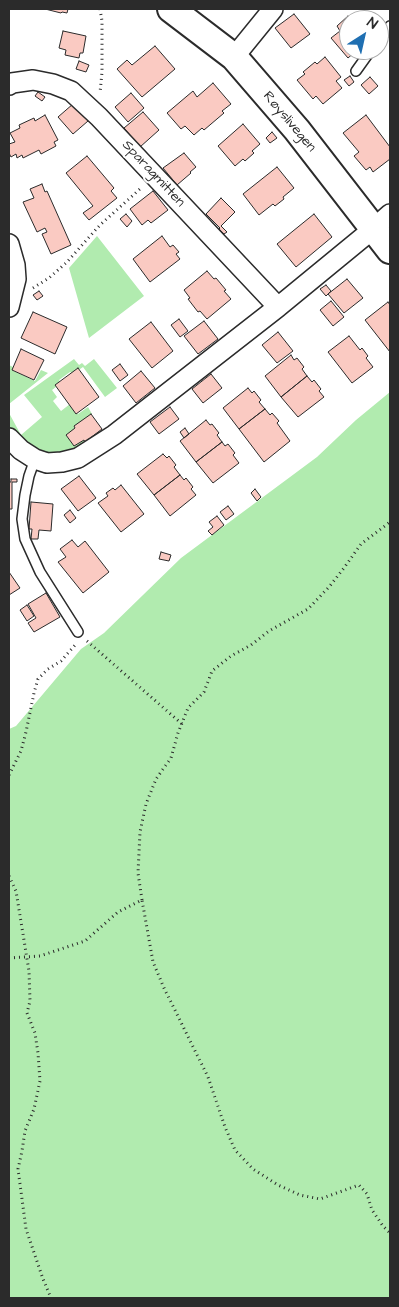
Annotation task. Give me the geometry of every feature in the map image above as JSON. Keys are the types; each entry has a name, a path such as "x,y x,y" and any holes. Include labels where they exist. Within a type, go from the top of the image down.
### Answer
{"street":[{"name":"Røyslivegen","path":"171,9 234,57 297,130 382,222 390,250"},
{"path":"234,57 273,9"},
{"name":"Sparagmitten","path":"9,85 33,80 53,84 71,91 99,117 278,307"},
{"path":"9,438 21,450 35,459 47,462 62,462 78,458 114,435 278,307 382,222"},
{"path":"9,244 15,265 16,279 10,301"}],"lane":[{"path":"356,70 364,60"},
{"path":"35,459 25,495 22,520 25,539 40,572 78,632"}],"path":[{"path":"99,117 102,72 102,21 100,9"},
{"path":"10,301 49,278 67,262 100,225 154,176"},
{"path":"390,522 361,544 329,587 308,609 269,630 251,645 231,656 212,671 204,692 188,708 171,758 156,778 146,804 140,832 138,873 153,962 208,1076 225,1127 235,1150 253,1170 278,1185 300,1195 320,1199 359,1185 367,1194 372,1210 390,1233"},
{"path":"78,632 182,724"},
{"path":"9,775 21,751 38,679 48,669 61,661 78,642 78,632"},
{"path":"9,876 16,891 21,917 29,971 30,1001 27,1013 35,1033 40,1081 34,1109 25,1131 18,1170 26,1229 51,1298"},
{"path":"9,958 40,956 85,941 118,912 142,900"}],"green space":[{"path":"97,236 144,296 89,338 69,268"},
{"path":"74,359 79,365 82,363 85,366 94,359 117,388 105,397 83,367 73,374 70,372 59,380 61,383 52,390 57,397 53,401 61,411 70,404 78,414 88,407 92,414 75,426 86,442 115,422 118,425 75,452 41,454 13,434 9,428 9,413 21,435 42,417 24,395"},
{"path":"9,365 15,368 14,371 35,381 41,370 48,373 9,404"},
{"path":"390,392 390,1298 9,1298 9,729 16,726 81,649 104,633 181,558 317,457 356,420"}],"building":[{"path":"45,9 68,9 67,13 61,13"},
{"path":"294,14 310,34 291,48 275,28"},
{"path":"63,31 86,36 83,53 80,53 79,58 65,55 66,50 59,48"},
{"path":"339,32 339,47 331,38"},
{"path":"155,46 175,69 142,97 117,69 127,60 132,65"},
{"path":"325,57 341,77 336,81 342,88 323,104 316,96 313,99 297,80 315,62 317,64"},
{"path":"79,61 89,65 86,72 76,69"},
{"path":"350,76 354,82 349,86 344,80"},
{"path":"370,77 378,86 369,94 361,85"},
{"path":"213,83 231,104 222,111 224,113 204,130 202,128 194,135 185,126 181,129 167,113 193,91 197,97"},
{"path":"38,92 45,97 42,101 35,96"},
{"path":"131,93 144,108 128,122 115,107"},
{"path":"73,104 88,121 73,134 58,117"},
{"path":"143,112 159,130 140,147 124,128"},
{"path":"45,115 58,140 54,142 56,146 41,154 39,150 23,158 22,155 17,158 16,154 11,157 9,144 15,142 10,133 20,128 19,125 34,118 35,121"},
{"path":"366,115 390,147 390,159 373,172 370,167 366,170 354,156 359,152 343,133"},
{"path":"243,124 260,144 245,161 243,159 235,166 218,146"},
{"path":"272,132 277,138 270,143 266,138"},
{"path":"184,153 196,167 177,185 163,168"},
{"path":"87,156 114,188 111,191 117,198 89,220 83,213 93,206 66,173"},
{"path":"277,167 294,188 275,206 273,204 259,215 243,194"},
{"path":"42,184 45,192 47,191 71,245 51,254 42,234 47,232 45,228 37,232 23,202 34,198 30,189"},
{"path":"153,191 168,210 151,223 148,220 142,225 130,209"},
{"path":"221,198 235,212 221,226 227,232 224,234 206,214"},
{"path":"126,214 132,221 127,227 120,219"},
{"path":"314,214 332,237 296,267 277,244"},
{"path":"162,236 170,247 173,245 179,252 176,254 180,259 150,282 133,259"},
{"path":"207,271 214,279 216,278 231,299 207,319 200,311 198,312 184,290"},
{"path":"347,279 363,298 344,313 328,294"},
{"path":"326,285 331,291 326,296 320,289"},
{"path":"39,291 43,296 37,300 33,295"},
{"path":"331,301 344,317 333,326 320,310"},
{"path":"388,302 390,305 390,352 365,320"},
{"path":"33,312 67,327 55,354 21,338"},
{"path":"179,319 188,331 180,337 171,325"},
{"path":"204,321 218,339 198,354 184,336"},
{"path":"151,322 173,351 152,368 129,339"},
{"path":"278,332 293,351 277,363 262,345"},
{"path":"349,336 360,350 362,348 368,356 366,358 373,367 352,383 328,352"},
{"path":"21,349 44,360 34,380 12,370"},
{"path":"291,355 294,360 297,358 304,367 302,369 307,376 281,397 265,376"},
{"path":"120,364 128,375 120,381 112,370"},
{"path":"78,368 99,397 76,414 55,385"},
{"path":"141,371 155,388 136,403 123,386"},
{"path":"211,374 222,388 203,403 192,389"},
{"path":"307,376 312,382 314,380 324,397 298,417 281,397"},
{"path":"248,388 252,393 254,391 265,409 239,429 223,408"},
{"path":"170,407 179,419 159,434 150,422"},
{"path":"265,409 270,415 272,413 279,421 277,423 290,441 264,462 239,429"},
{"path":"91,414 102,429 85,442 84,440 74,446 66,435 75,428 74,426"},
{"path":"206,420 219,433 217,435 222,442 196,462 180,441"},
{"path":"185,428 189,434 184,438 180,432"},
{"path":"222,442 225,446 228,444 235,453 233,455 239,463 213,483 196,462"},
{"path":"163,454 167,458 169,456 176,465 174,467 180,475 154,495 137,474"},
{"path":"180,475 184,480 186,478 196,495 170,516 154,495"},
{"path":"79,476 96,498 78,511 61,489"},
{"path":"11,479 17,479 17,482 12,482 12,509 9,509 9,482 11,482"},
{"path":"121,485 144,514 121,532 98,503 108,496 106,493 113,488 115,490"},
{"path":"255,489 261,497 257,501 251,493"},
{"path":"31,502 53,504 51,531 39,530 38,539 31,539 32,529 29,529"},
{"path":"228,506 234,514 226,520 220,512"},
{"path":"70,510 76,518 70,523 64,515"},
{"path":"217,516 224,525 212,535 208,531 213,527 209,522"},
{"path":"72,540 78,547 85,541 109,572 83,593 58,562 66,557 60,549"},
{"path":"161,552 171,555 169,561 159,559"},
{"path":"9,572 20,588 9,595"},
{"path":"46,593 60,617 34,632 28,623 36,618 28,604"},
{"path":"27,605 34,616 27,621 20,610"}]}
